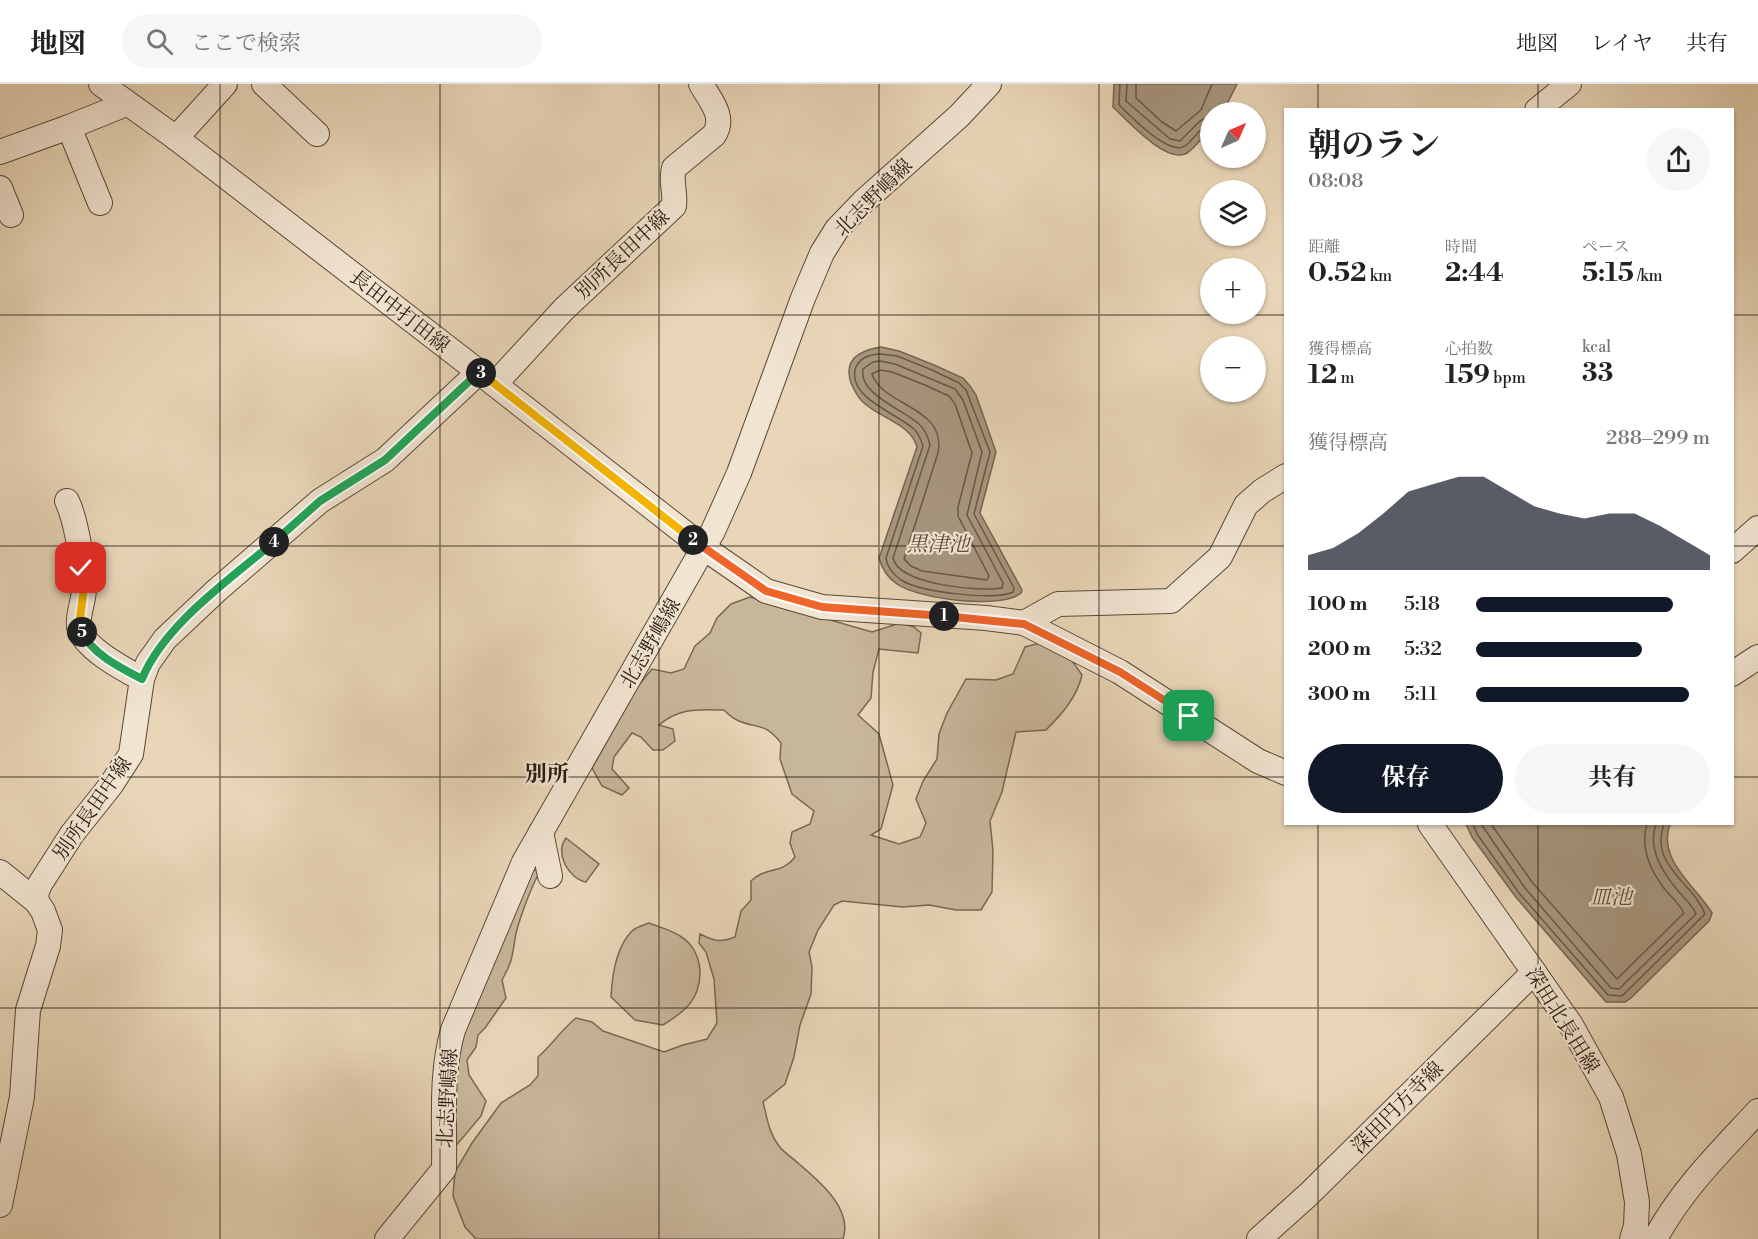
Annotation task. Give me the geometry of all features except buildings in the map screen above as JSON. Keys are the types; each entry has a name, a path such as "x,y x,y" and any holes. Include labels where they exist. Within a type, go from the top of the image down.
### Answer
{"street":[{"name":"長田中打田線","path":"101,84 176,138 704,548 766,591 822,607 987,618 1024,624 1120,672 1258,761 1284,772"},
{"path":"176,138 225,84"},
{"path":"264,84 316,134"},
{"name":"別所長田中線","path":"37,902 36,894 46,874 72,834 111,785 131,754 142,679 148,663 165,639 216,591 320,501 385,460 487,378 674,206 676,197 672,175 674,168 714,135 718,129 717,111 701,84"},
{"name":"北志野嶋線","path":"387,1239 444,1169 447,1050 524,862 704,548 739,473 803,298 822,253 837,229 863,202 958,116 988,84"},
{"path":"1539,108 1569,84"},
{"path":"0,152 126,104"},
{"path":"69,127 100,202"},
{"path":"0,188 11,215"},
{"path":"1024,624 1058,604 1171,601 1220,557 1246,505 1262,490 1284,477"},
{"path":"67,501 73,513 84,587 79,627 85,639 100,652 120,668 142,679"},
{"path":"1734,549 1758,528"},
{"path":"1734,673 1758,657"},
{"name":"深田北長田線","path":"1431,825 1571,1025 1611,1097 1629,1154 1637,1202 1636,1226 1632,1239"},
{"path":"541,832 550,876"},
{"path":"0,872 37,902 50,930 48,946 28,1010 22,1097 4,1156 0,1205"},
{"name":"深田円方寺線","path":"1259,1239 1309,1194 1534,972"},
{"path":"1655,1239 1668,1215 1694,1180 1758,1111"}],"shaded area":[{"path":"750,597 872,632 900,623 914,627 921,633 918,653 879,649 873,672 871,698 858,715 879,734 893,785 881,829 871,835 899,844 920,837 926,823 916,799 923,781 937,759 939,734 947,713 966,679 996,680 1013,674 1025,647 1044,642 1066,652 1082,675 1077,691 1068,705 1046,730 1016,732 1002,792 990,821 993,851 992,892 981,910 956,910 929,905 903,907 842,901 834,905 818,930 809,952 812,967 811,994 800,1025 794,1057 785,1084 763,1102 771,1131 779,1146 825,1188 839,1207 845,1228 843,1239 476,1239 465,1227 453,1196 455,1172 472,1143 501,1103 530,1085 538,1076 538,1057 576,1018 592,1022 603,1031 664,1052 707,1039 717,1023 714,979 706,952 699,943 700,934 717,940 735,937 741,911 751,900 751,881 762,873 779,869 790,863 795,857 790,843 792,832 810,824 814,811 792,794 780,759 781,743 764,728 735,719 724,710 682,712 667,719 659,725 673,729 675,741 663,750 653,750 641,737 632,733 614,757 612,769 629,788 622,795 602,786 592,768 638,686 652,669 671,673 684,669 695,646 710,633 717,618 731,604"},
{"path":"566,838 599,864 586,882 574,876 565,864 562,851"},
{"path":"533,870 538,871 538,875 521,916 511,960 502,980 506,998 478,1035 476,1047 467,1060 469,1075 486,1101 481,1116 454,1148 451,1118 458,1035"},
{"path":"649,923 673,932 688,943 698,960 700,970 693,1000 681,1013 663,1025 635,1020 611,997 614,971 622,945 634,930"}],"water":[{"path":"1114,84 1237,84 1228,102 1200,102 1200,140 1190,151 1179,155 1158,147 1113,107"},
{"name":"黒津池","path":"881,347 899,351 963,378 976,395 996,452 980,513 1022,590 1021,593 996,601 979,602 940,598 897,584 884,569 879,558 917,447 914,439 902,427 862,401 851,383 849,368 855,357 867,350"},
{"name":"皿池","path":"1466,825 1670,825 1667,837 1673,861 1712,913 1709,921 1631,998 1625,1002 1606,1002 1515,896 1472,837"}],"district":[{"name":"別所","path":"547,773"}],"route":[{"path":"81,568 84,587 79,627 85,639 120,668 142,679 148,663 165,639 216,591 320,501 385,460 479,372 704,548 766,591 822,607 987,618 1024,624 1120,672 1189,716"}]}
